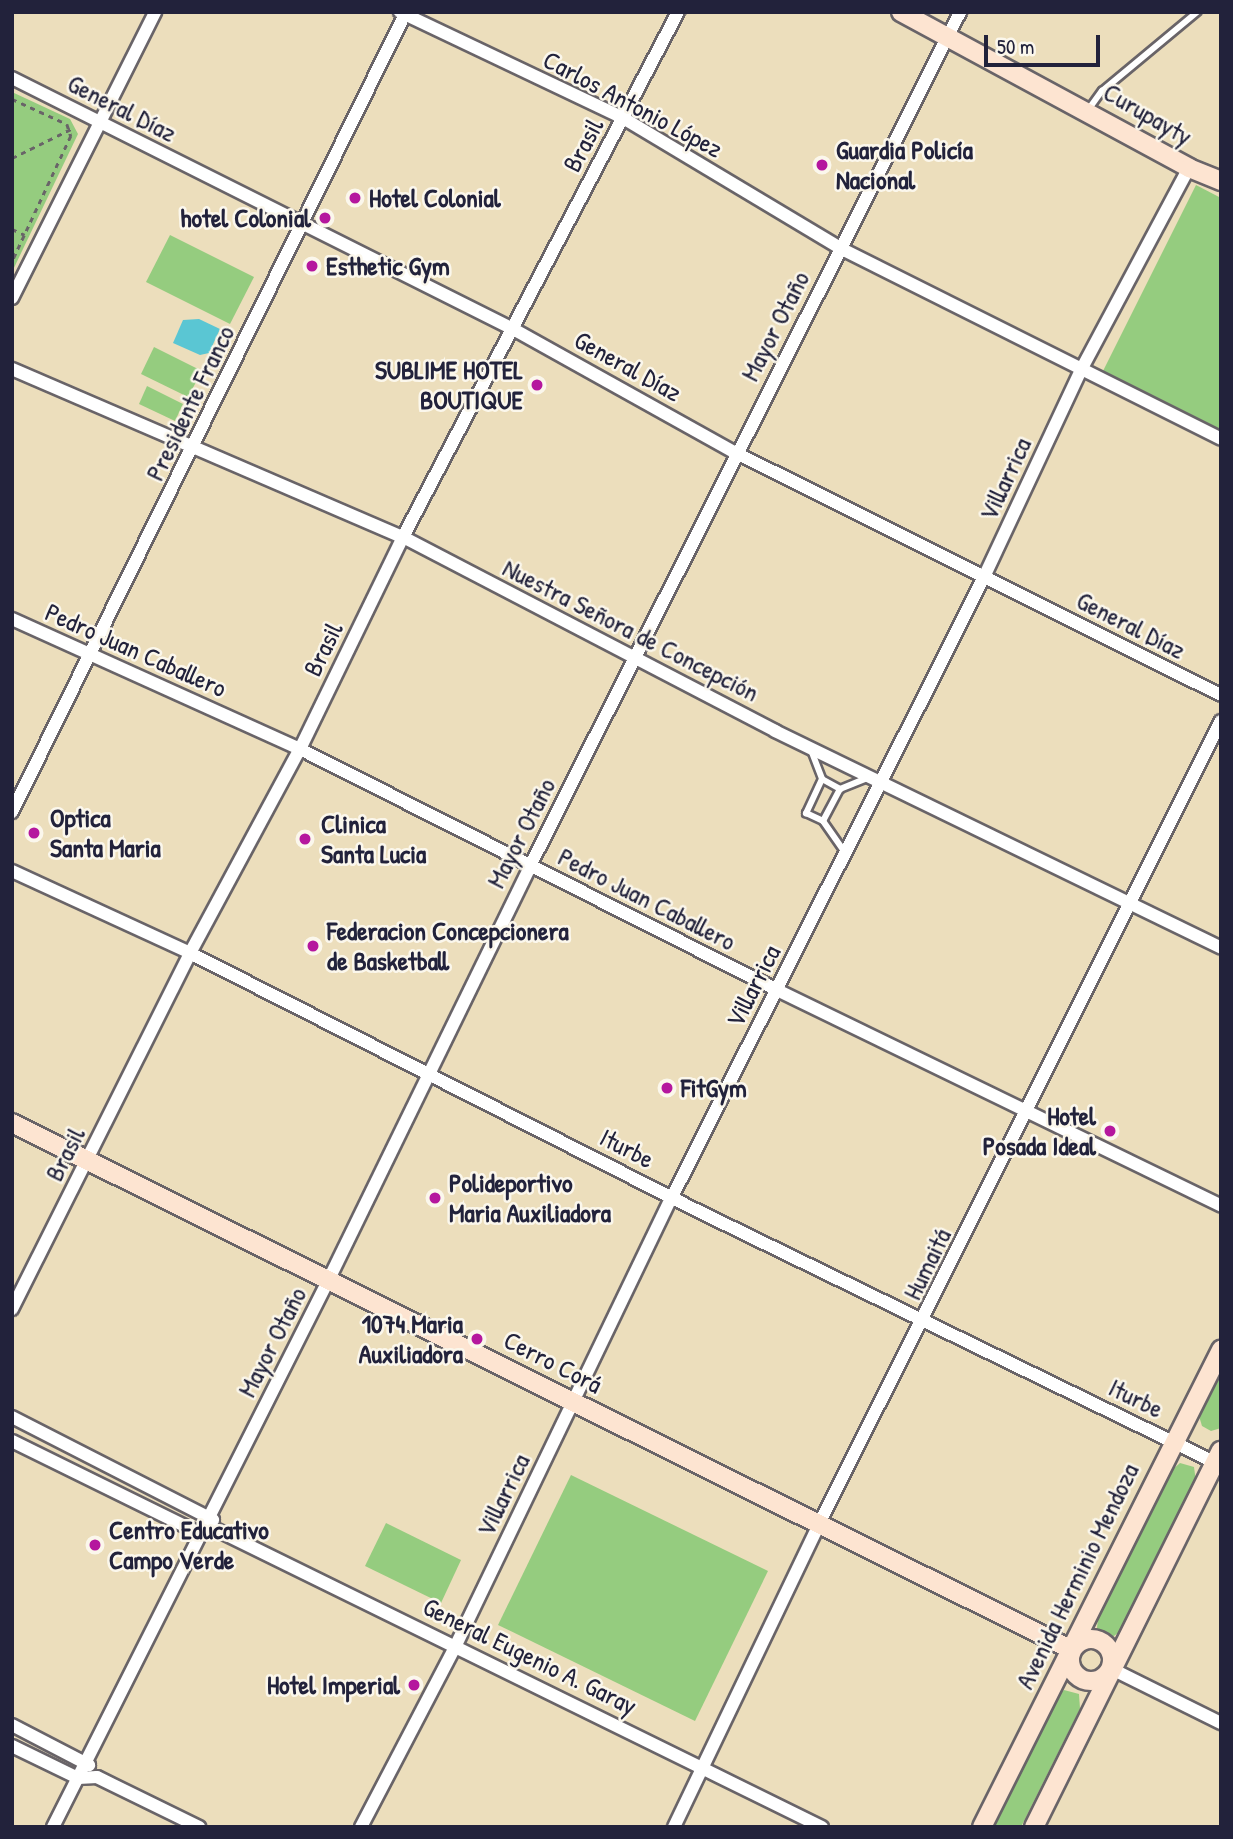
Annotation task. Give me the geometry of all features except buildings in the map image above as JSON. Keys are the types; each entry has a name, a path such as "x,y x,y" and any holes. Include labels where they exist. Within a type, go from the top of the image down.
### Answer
{"street":[{"path":"12,298 155,12"},
{"name":"Brasil","path":"12,1309 190,953 300,749 403,537 678,12"},
{"name":"Curupayty","path":"901,12 1088,110 1189,168 1221,181"},
{"name":"Mayor Otaño","path":"53,1827 329,1279 428,1072 736,453 960,12"},
{"name":"Carlos Antonio López","path":"403,13 623,118 840,248 1221,439"},
{"name":"Presidente Franco","path":"12,813 303,225 403,13"},
{"name":"General Díaz","path":"12,78 513,329 736,453 1221,695"},
{"name":"Villarrica","path":"361,1827 456,1645 672,1197 845,853 874,780 984,576 1081,370 1189,168"},
{"name":"Nuestra Señora de Concepción","path":"12,369 403,537 634,659 874,780 1221,948"},
{"name":"Pedro Juan Caballero","path":"12,619 300,749 776,990 1028,1109 1221,1206"},
{"name":"Humaitá","path":"674,1827 819,1524 925,1318 1221,721"},
{"name":"Iturbe","path":"12,872 190,953 672,1197 925,1318 1174,1442 1219,1459"},
{"name":"Cerro Corá","path":"12,1123 1070,1649"},
{"name":"Avenida Herminio Mendoza","path":"982,1827 1221,1350"},
{"path":"12,1417 210,1515 217,1530 201,1534 12,1441"},
{"path":"1034,1827 1219,1459"},
{"name":"General Eugenio A. Garay","path":"217,1530 822,1827"},
{"path":"1085,1640 1101,1641 1109,1650 1112,1669 1099,1679 1082,1679 1072,1668 1070,1649 1085,1640"},
{"path":"1112,1669 1221,1723"},
{"path":"12,1725 86,1761 97,1777"},
{"path":"12,1746 78,1778 97,1777 199,1827"}],"lane":[{"path":"1088,110 1102,91 1197,12"},
{"path":"811,748 822,779 840,789 874,780"},
{"path":"822,779 806,813 823,821 845,853"},
{"path":"823,821 840,789"}],"path":[{"path":"12,99 71,129"},
{"path":"12,158 71,129"},
{"path":"12,262 71,129"},
{"path":"12,229 25,235"}],"green space":[{"path":"12,92 70,119 78,134 12,272"},
{"path":"1196,185 1221,198 1221,432 1102,373"},
{"path":"170,235 254,277 230,324 146,282"},
{"path":"154,347 202,371 188,397 141,374"},
{"path":"147,386 183,404 175,421 139,404"},
{"path":"1221,1371 1221,1428 1211,1431 1202,1426 1199,1416"},
{"path":"1180,1463 1194,1467 1196,1482 1122,1630 1114,1636 1104,1636 1097,1628 1098,1618 1172,1470"},
{"path":"571,1475 768,1571 695,1721 498,1625"},
{"path":"386,1523 461,1560 441,1603 365,1566"},
{"path":"1064,1690 1079,1694 1080,1709 1021,1827 991,1827 1056,1697"}],"water":[{"path":"199,319 220,329 209,353 200,355 173,343 183,320"}],"place":[{"name":"Guardia Policía Nacional","path":"822,165"},
{"name":"Hotel Colonial","path":"355,198"},
{"name":"hotel Colonial","path":"325,218"},
{"name":"Esthetic Gym","path":"312,266"},
{"name":"SUBLIME HOTEL BOUTIQUE","path":"537,385"},
{"name":"Optica Santa Maria","path":"34,833"},
{"name":"Clinica Santa Lucia","path":"305,839"},
{"name":"Federacion Concepcionera de Basketball","path":"313,946"},
{"name":"FitGym","path":"667,1088"},
{"name":"Hotel Posada Ideal","path":"1110,1131"},
{"name":"Polideportivo Maria Auxiliadora","path":"435,1198"},
{"name":"1074 Maria Auxiliadora","path":"477,1339"},
{"name":"Centro Educativo Campo Verde","path":"95,1545"},
{"name":"Hotel Imperial","path":"414,1685"}]}
